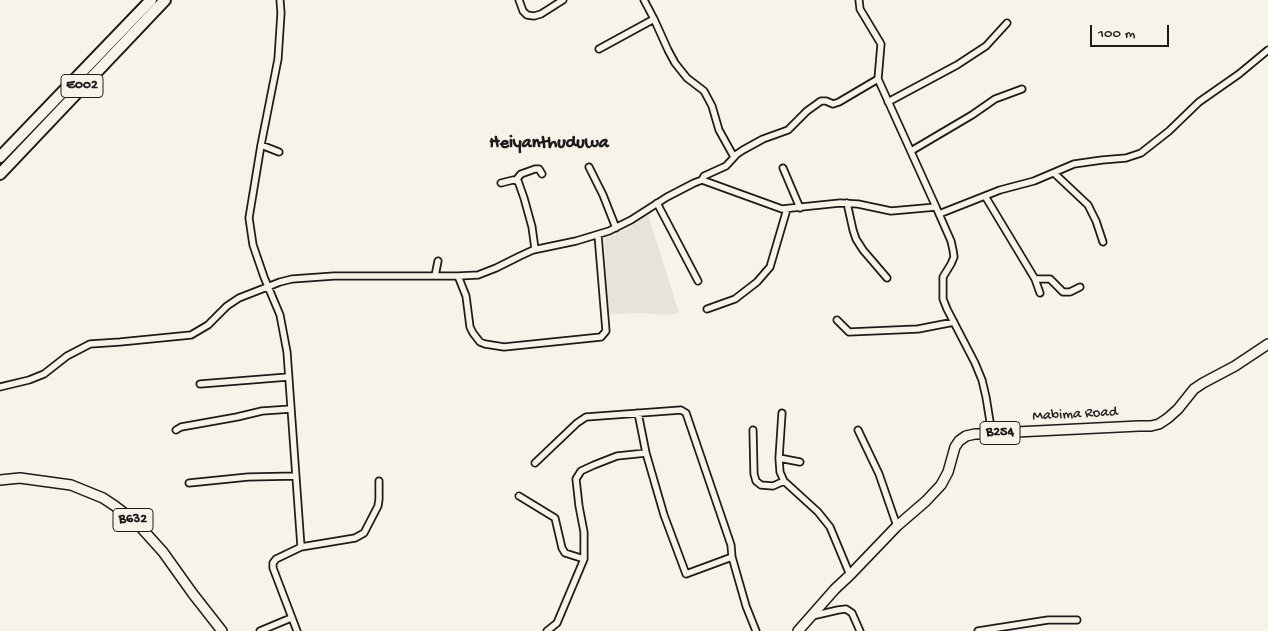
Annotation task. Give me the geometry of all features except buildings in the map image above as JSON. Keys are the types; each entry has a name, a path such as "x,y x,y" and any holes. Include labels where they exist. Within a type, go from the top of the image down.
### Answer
{"highway":[{"name":"E002","path":"0,157 151,0"},
{"name":"E002","path":"0,174 165,0"}],"main road":[{"name":"Mabima Road","path":"798,631 835,589 897,526 926,501 940,485 948,472 955,446 966,436 1159,424 1178,409 1194,390 1203,383 1235,366 1268,344"},
{"name":"B632","path":"0,480 26,478 71,485 82,488 115,506 136,522 163,552 222,631"}],"street":[{"path":"280,0 278,59 260,145 249,218 253,245 280,315 287,352 301,547"},
{"path":"519,0 527,15 534,16 541,14 563,0"},
{"path":"644,0 675,63 687,78 704,91 712,106 719,130 734,157"},
{"path":"859,0 860,9 881,44 878,79 954,250 954,257 943,277 943,299 982,380 992,434"},
{"path":"599,49 654,19"},
{"path":"888,102 986,46 1006,23"},
{"path":"939,214 1000,190 1034,181 1074,164 1126,158 1141,152 1169,131 1198,102 1239,74 1268,50"},
{"path":"0,388 44,374 67,356 90,344 130,342 191,335 208,325 227,306 239,298 286,280 303,277 478,275 535,249 598,236 631,220 685,187 702,180 704,176 726,166 743,150 763,139 788,130 807,111 821,101 833,104 839,102 878,79"},
{"path":"911,152 995,100 1022,89"},
{"path":"260,145 279,152"},
{"path":"589,167 616,228"},
{"path":"783,168 800,208"},
{"path":"501,183 516,180 521,174 536,169 539,169 542,174"},
{"path":"1054,173 1088,205 1103,242"},
{"path":"516,180 519,183 532,227 535,249"},
{"path":"702,180 787,209 847,203 891,211 936,207"},
{"path":"985,196 1034,279 1040,293"},
{"path":"658,203 698,281"},
{"path":"847,203 856,239 868,257 887,278"},
{"path":"706,309 735,298 756,282 770,267 787,209"},
{"path":"458,276 466,296 470,327 480,342 504,347 601,337 606,332 598,236"},
{"path":"435,276 438,261"},
{"path":"1034,279 1050,279 1063,292 1070,292 1080,287"},
{"path":"837,320 849,332 918,330 954,322"},
{"path":"200,384 288,377"},
{"path":"176,430 181,426 262,411 291,409"},
{"path":"535,463 577,423 586,418 681,410 686,413 730,545 746,606 756,631"},
{"path":"782,413 780,472 784,481 818,512 830,527 850,575"},
{"path":"638,414 646,452 664,515 686,574 732,557"},
{"path":"753,430 754,474 756,481 762,485 773,486 784,481"},
{"path":"858,430 879,474 897,526"},
{"path":"548,631 557,623 584,559 584,532 576,479 581,472 617,456 646,452"},
{"path":"779,458 800,462"},
{"path":"189,483 248,477 296,476"},
{"path":"297,631 272,566 276,559 301,547 355,538 364,533 378,506 380,498 379,481"},
{"path":"519,496 555,518 564,553 584,559"},
{"path":"810,617 846,609 852,613 860,631"},
{"path":"260,631 291,618"},
{"path":"978,631 1048,620 1077,620"}],"shaded area":[{"path":"648,214 679,313 666,315 643,313 609,314 604,238 628,228"}],"district":[{"name":"Heiyanthuduwa","path":"549,144"}]}
